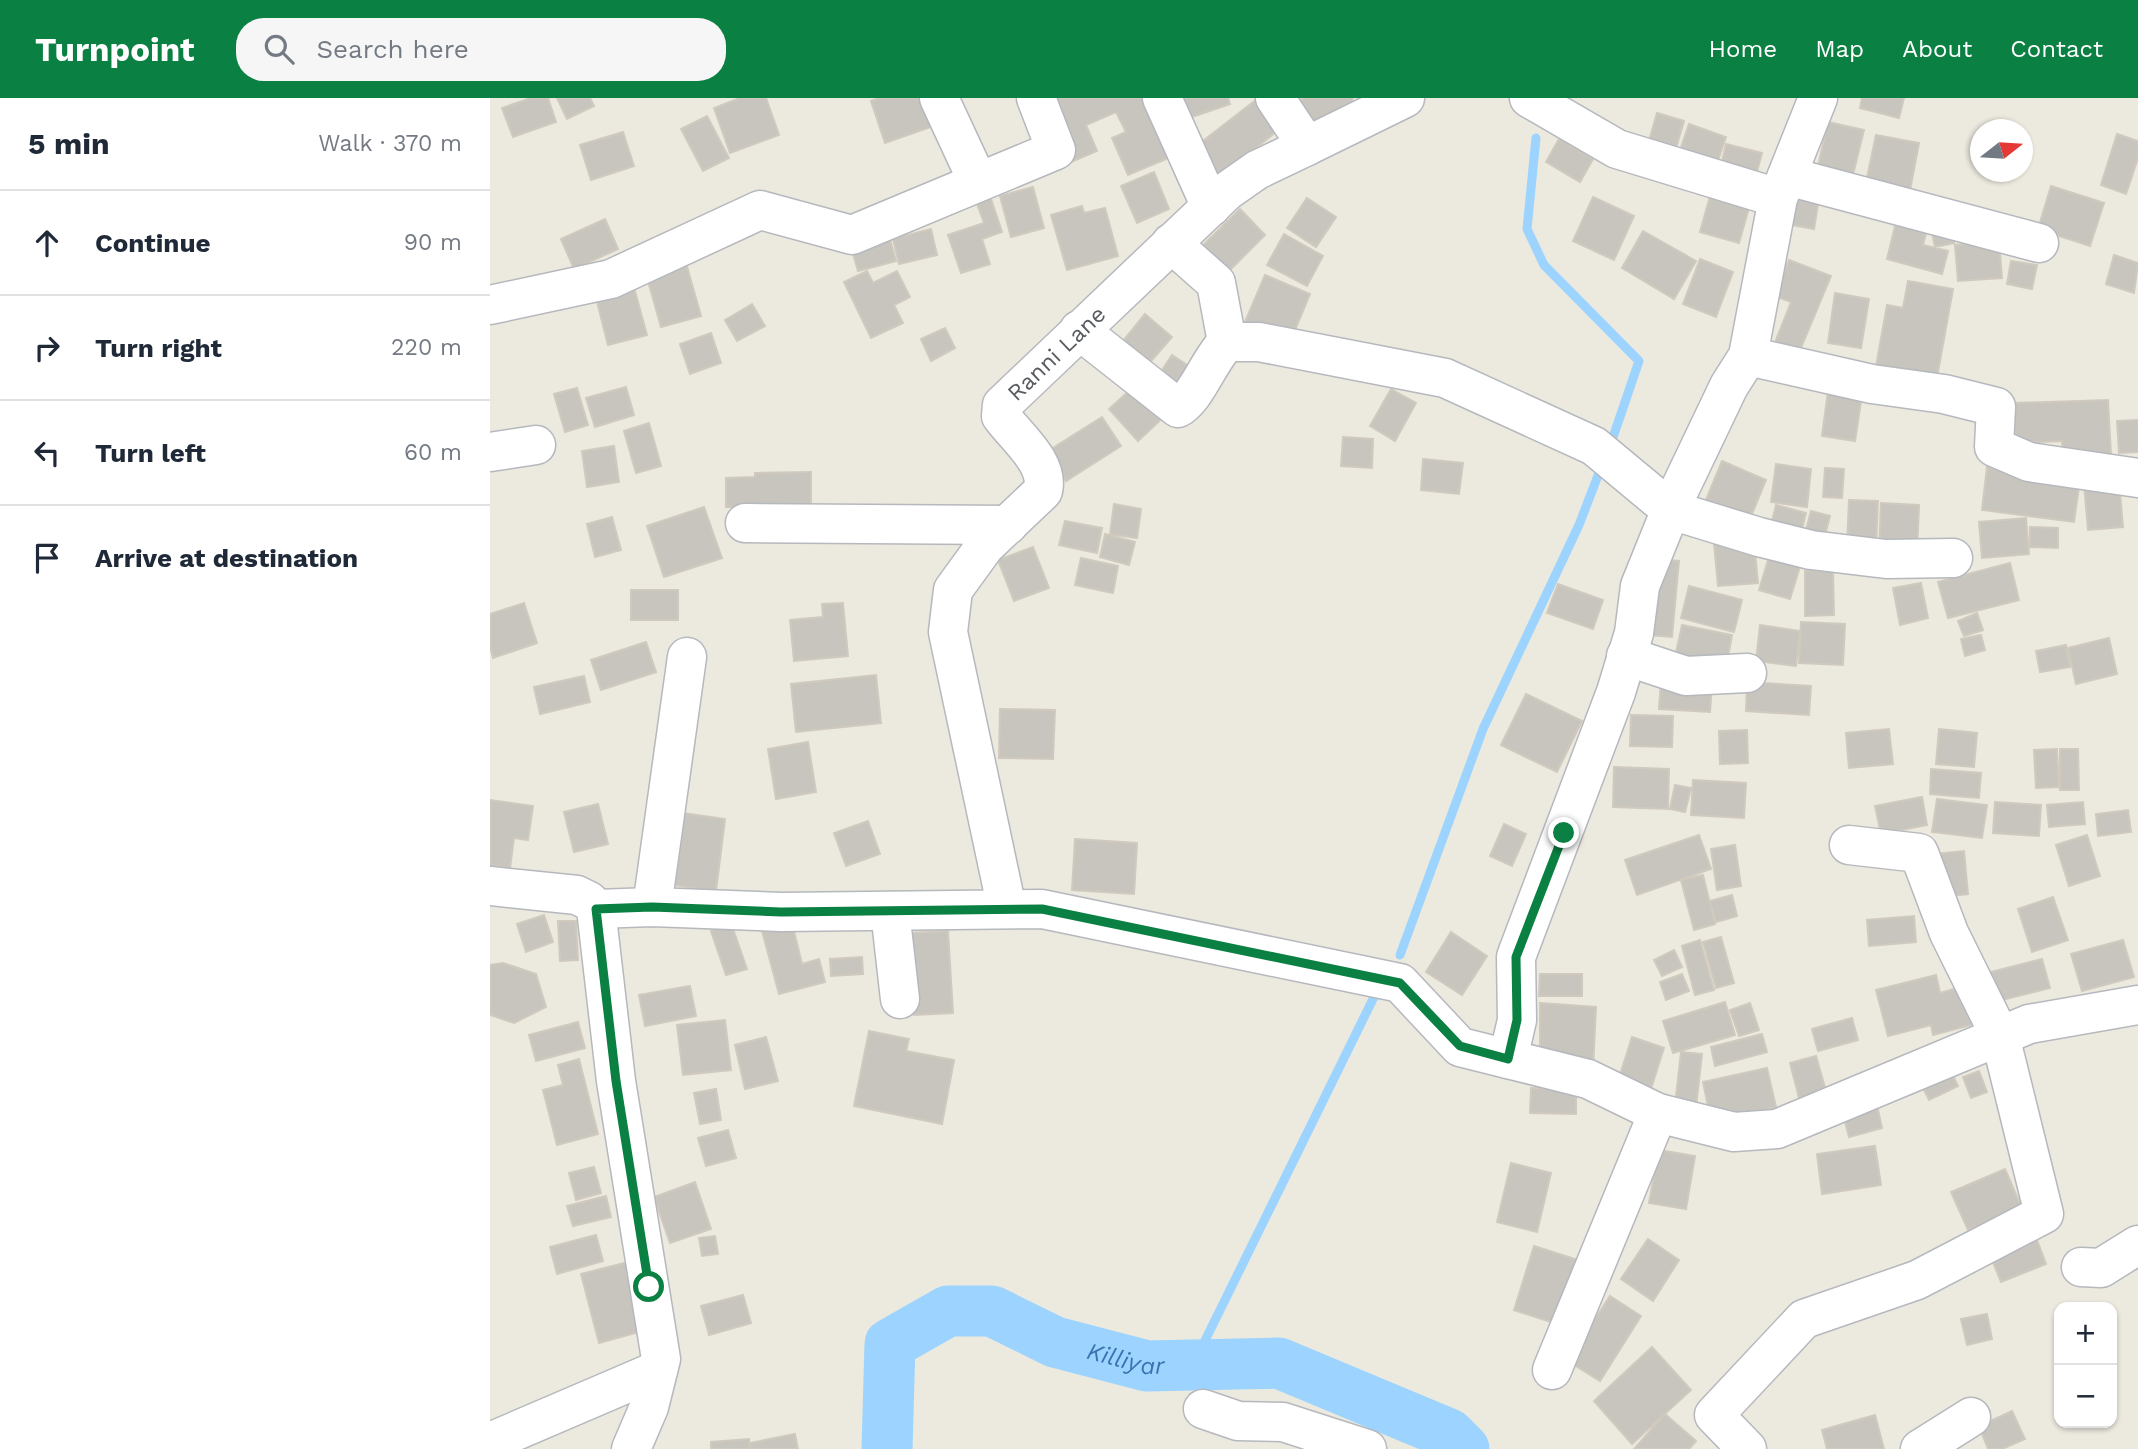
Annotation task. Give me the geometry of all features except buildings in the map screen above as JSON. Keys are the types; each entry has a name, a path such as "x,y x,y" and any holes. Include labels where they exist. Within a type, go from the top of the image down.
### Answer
{"street":[{"path":"939,98 978,182"},
{"path":"490,305 611,279 760,211 852,235 1056,150 1037,98"},
{"path":"1162,98 1211,207"},
{"path":"1275,98 1307,146"},
{"name":"Ranni Lane","path":"1007,909 948,632 953,590 985,547 1043,491 1045,474 1001,416 1002,405 1227,191 1257,170 1405,98"},
{"path":"1529,98 1617,149 2039,243"},
{"path":"1508,1059 1517,1020 1516,957 1564,833 1582,775 1600,737 1634,633 1640,586 1671,510 1729,386 1748,356 1783,187 1818,98"},
{"path":"1171,243 1216,283 1227,342"},
{"path":"1079,330 1178,408 1187,404 1215,354 1227,342 1259,342 1445,378 1594,446 1671,510 1811,550 1886,559 1953,558"},
{"path":"1748,356 1872,384 1944,394 1996,407 1994,447 2029,462 2138,478"},
{"path":"490,452 536,445"},
{"path":"745,523 1008,525"},
{"path":"652,907 687,656"},
{"path":"1626,656 1686,676 1747,673"},
{"path":"1748,1449 1714,1415 1804,1319 1917,1280 2044,1214 2000,1036 1949,933 1919,853 1849,845"},
{"path":"490,886 577,895 589,901 596,909 616,1081 661,1359 649,1407 631,1449"},
{"path":"596,909 652,907 781,912 1042,909 1400,983 1460,1046 1588,1079 1658,1113 1734,1132 1777,1129 2029,1024 2138,1005"},
{"path":"890,911 900,999"},
{"path":"1552,1370 1658,1113"},
{"path":"2081,1267 2101,1268 2138,1245"},
{"path":"490,1442 658,1370"},
{"path":"1203,1409 1238,1421 1283,1422 1367,1449"},
{"path":"1920,1449 1971,1417"}],"waterway":[{"path":"1536,138 1527,229 1544,265 1639,361 1610,446"},
{"path":"1400,955 1483,729 1579,525 1602,465"},
{"path":"1193,1365 1374,997"},
{"name":"Killiyar","path":"887,1449 890,1344 948,1311 992,1311 1055,1342 1147,1366 1279,1363 1449,1434 1464,1449"}],"route":[{"path":"649,1287 616,1081 607,984 596,909 652,907 781,912 1042,909 1400,983 1460,1046 1508,1059 1517,1020 1516,957 1564,833"}]}
